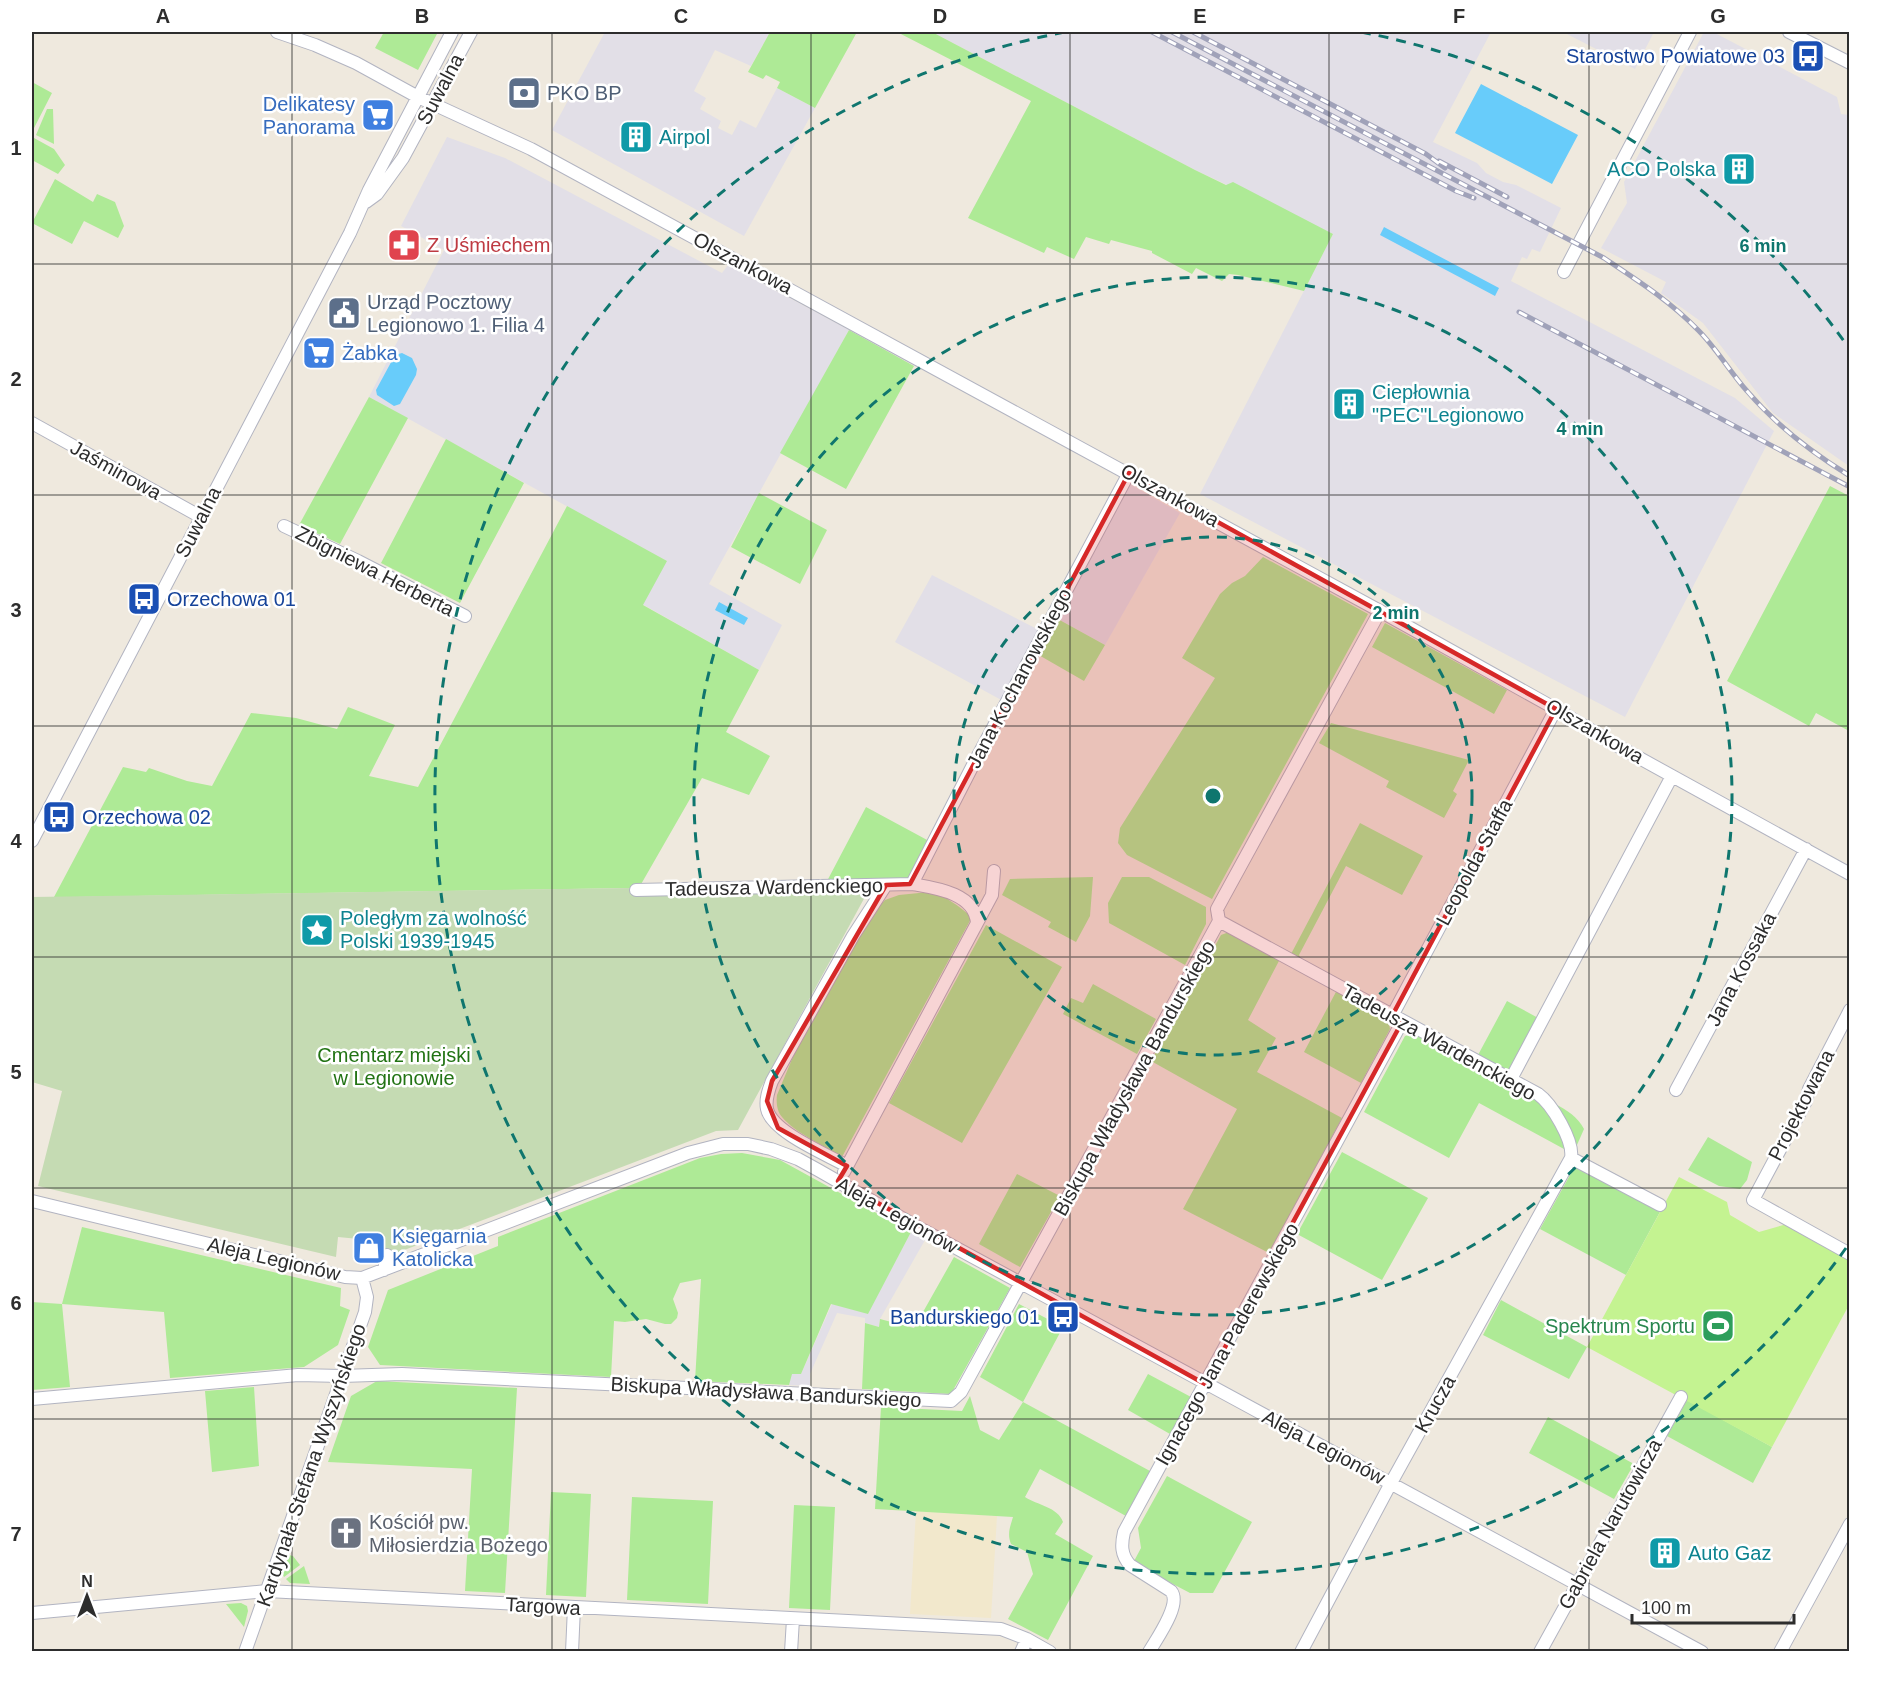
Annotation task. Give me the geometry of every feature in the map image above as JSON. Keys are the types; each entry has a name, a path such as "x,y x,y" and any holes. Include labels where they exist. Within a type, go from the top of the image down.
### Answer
{"street":[{"path":"277,32 356,63 418,97"},
{"name":"Suwalna","path":"32,841 452,32"},
{"name":"Suwalna","path":"365,203 377,194 396,168 471,32"},
{"path":"1564,272 1690,32"},
{"path":"1789,32 1850,63"},
{"name":"Olszankowa","path":"418,97 485,126 548,158 1129,473 1850,873"},
{"name":"Jaśminowa","path":"32,423 201,517"},
{"name":"Jana Kochanowskiego","path":"912,884 1129,473"},
{"name":"Zbigniewa Herberta","path":"284,526 465,616"},
{"name":"Biskupa Władysława Bandurskiego","path":"32,1399 298,1375 434,1375 947,1402 955,1400 1022,1283 1219,921 1217,909 1380,611"},
{"name":"Leopolda Staffa","path":"1397,1019 1556,709"},
{"path":"1511,1079 1672,776"},
{"name":"Jana Kossaka","path":"1676,1090 1806,849"},
{"path":"838,1181 992,895 994,871"},
{"name":"Tadeusza Wardenckiego","path":"636,890 912,884 933,888 962,899 976,912 977,923"},
{"path":"847,1166 778,1128 767,1110 767,1094 772,1081 853,936 886,885"},
{"name":"Tadeusza Wardenckiego","path":"1219,921 1538,1094 1546,1101 1560,1122 1571,1146 1571,1158"},
{"name":"Projektowana","path":"1850,1010 1809,1089 1806,1101 1753,1200 1850,1254"},
{"name":"Ignacego Jana Paderewskiego","path":"1149,1652 1173,1608 1174,1597 1171,1591 1130,1565 1122,1553 1123,1540 1129,1523 1205,1384 1397,1019"},
{"name":"Aleja Legionów","path":"32,1201 345,1276 362,1278 673,1158 713,1146 748,1144 771,1149 798,1159 927,1233 1702,1652"},
{"path":"1571,1158 1660,1205"},
{"name":"Krucza","path":"1301,1652 1391,1483 1571,1158"},
{"path":"384,1270 387,1255"},
{"name":"Kardynała Stefana Wyszyńskiego","path":"245,1652 366,1308 366,1291 362,1278"},
{"name":"Gabriela Narutowicza","path":"1540,1652 1681,1397"},
{"path":"1780,1652 1850,1524"},
{"name":"Targowa","path":"32,1612 267,1591 1001,1629 1027,1639 1050,1652"},
{"path":"572,1652 574,1607"},
{"path":"791,1652 793,1619"},
{"path":"1021,1652 1027,1639"}],"highlighted area":[{"path":"1129,473 1556,709 1392,1016 1402,1022 1205,1384 838,1181 847,1166 778,1128 767,1101 772,1081 886,885 910,884"}],"shaded area":[{"path":"605,32 770,32 751,66 715,50 694,91 706,98 700,109 721,121 718,128 732,135 740,120 756,128 777,88 815,108 744,236 552,130"},
{"path":"932,32 1491,32 1433,142 1477,163 1486,173 1503,182 1516,185 1561,208 1540,252 1532,249 1527,259 1522,257 1511,281 1735,398 1774,431 1625,717 1200,494 1333,234 1195,170"},
{"path":"1563,32 1654,32 1635,69"},
{"path":"1704,32 1713,32 1837,97 1841,114 1849,115 1849,466 1773,413 1703,323 1661,293 1666,282 1601,248 1627,203 1624,182"},
{"path":"447,137 505,158 722,273 728,265 849,330 709,584 782,625 759,670 642,604 666,561 369,397 444,250 401,226"},
{"path":"1128,483 1180,513 1105,645 1056,618"},
{"path":"932,575 1041,631 1016,670 1016,679 1005,702 895,642"},
{"path":"911,1232 925,1240 880,1319 879,1327 865,1323 865,1318 837,1313 810,1374 810,1386 789,1385 791,1374 801,1374 832,1304 868,1313"},
{"path":"916,1511 997,1516 991,1618 910,1614"}],"green space":[{"path":"384,32 438,32 418,70 375,48"},
{"path":"770,32 857,32 815,108 777,88 780,82 766,75 763,79 748,72"},
{"path":"897,32 932,32 1195,170 1226,185 1233,182 1333,234 1304,291 1238,275 1229,274 1222,281 1196,268 1192,274 1152,251 1111,240 1109,244 1086,237 1074,259 1047,247 1044,253 968,218 1031,101"},
{"path":"32,82 52,93 33,130 32,129"},
{"path":"47,109 53,109 54,144 36,135"},
{"path":"34,138 54,149 65,165 58,174 32,160"},
{"path":"55,179 93,202 97,194 115,202 124,226 118,238 84,221 72,244 32,223"},
{"path":"849,330 914,366 846,489 780,453"},
{"path":"369,397 408,418 340,544 299,525"},
{"path":"446,439 524,483 460,603 381,563"},
{"path":"1830,486 1849,496 1849,731 1816,713 1809,726 1727,681"},
{"path":"759,493 827,530 800,584 731,547"},
{"path":"567,506 667,561 643,605 759,670 726,732 770,756 749,795 702,778 640,886 631,888 54,897 123,767 146,772 149,768 187,781 212,786 251,713 296,718 337,729 348,707 395,725 369,776 418,787"},
{"path":"1263,557 1368,614 1212,899 1127,855 1118,843 1120,828 1215,678 1182,658 1220,594 1232,583 1245,576"},
{"path":"1056,618 1105,645 1084,681 1037,654"},
{"path":"1385,623 1507,690 1494,714 1372,647"},
{"path":"1331,723 1469,760 1453,791 1457,794 1444,818 1386,787 1389,781 1319,743"},
{"path":"866,807 929,841 909,881 826,883"},
{"path":"1360,823 1423,856 1402,895 1346,866 1299,955 1301,959 1291,954"},
{"path":"1093,877 1090,916 1076,942 1048,927 1051,922 1002,895 1010,879"},
{"path":"1122,877 1149,877 1206,907 1206,924 1185,965 1109,923 1108,903"},
{"name":"Cmentarz miejski w Legionowie","path":"631,888 631,895 865,890 866,895 738,1130 716,1131 399,1252 379,1250 380,1241 338,1237 336,1257 38,1186 62,1091 32,1082 32,897"},
{"path":"929,892 947,899 972,917 842,1157 802,1134 788,1123 779,1112 777,1095 800,1040 858,935 875,910 885,900 899,895"},
{"path":"986,925 1062,967 962,1143 889,1103"},
{"path":"1229,932 1280,959 1248,1020 1276,1038 1257,1072 1342,1118 1269,1253 1183,1209 1237,1109 1151,1061 1221,935"},
{"path":"1093,984 1156,1019 1137,1054 1063,1014 1071,998 1083,1003"},
{"path":"1337,990 1388,1018 1390,1029 1361,1083 1304,1052"},
{"path":"1507,1001 1540,1019 1512,1073 1478,1055"},
{"path":"1416,1033 1542,1102 1563,1138 1564,1149 1479,1103 1449,1158 1364,1112 1405,1036"},
{"path":"1555,1104 1572,1114 1584,1129 1577,1145"},
{"path":"1708,1137 1752,1162 1747,1180 1740,1189 1719,1186 1688,1170"},
{"path":"1342,1152 1428,1198 1382,1280 1297,1234"},
{"path":"742,1153 780,1160 911,1232 868,1314 831,1304 801,1374 792,1374 789,1385 695,1381 701,1279 680,1283 673,1299 678,1313 677,1318 671,1324 646,1319 614,1321 611,1377 380,1365 368,1347 388,1290 498,1246 498,1237 700,1158"},
{"path":"1575,1166 1661,1210 1626,1275 1540,1229"},
{"path":"1017,1174 1060,1196 1020,1267 979,1244"},
{"name":"Spektrum Sportu","path":"1679,1177 1727,1202 1730,1215 1759,1232 1787,1224 1849,1258 1849,1305 1772,1447 1587,1347"},
{"path":"82,1227 341,1288 340,1306 350,1310 338,1345 304,1367 170,1378 164,1312 62,1304"},
{"path":"954,1257 1010,1288 951,1394 862,1389 865,1323 879,1327 880,1319 914,1328"},
{"path":"1501,1300 1587,1347 1569,1379 1483,1335"},
{"path":"32,1302 62,1304 70,1387 32,1390"},
{"path":"1019,1304 1063,1327 1023,1402 980,1377"},
{"path":"1148,1374 1191,1397 1170,1434 1128,1410"},
{"path":"377,1381 517,1388 505,1593 465,1591 472,1469 328,1462 351,1396"},
{"path":"254,1387 259,1466 212,1472 205,1391"},
{"path":"970,1396 980,1430 999,1440 1023,1402 1150,1471 1126,1516 1040,1469 1025,1497 1057,1513 1063,1522 1055,1534 1093,1556 1048,1640 1008,1619 1033,1574 1027,1552 1011,1544 1009,1534 1013,1517 875,1509 881,1407 962,1411"},
{"path":"1687,1400 1772,1447 1753,1483 1667,1436"},
{"path":"1548,1417 1634,1464 1614,1499 1529,1453"},
{"path":"1167,1476 1252,1522 1213,1593 1190,1593 1133,1563 1141,1548 1138,1528"},
{"path":"551,1492 591,1494 586,1597 546,1595"},
{"path":"632,1497 713,1501 708,1604 627,1600"},
{"path":"794,1505 835,1507 830,1610 789,1608"},
{"path":"289,1555 293,1556 300,1565 284,1577 282,1573"},
{"path":"304,1566 310,1584 290,1583 286,1579"},
{"path":"241,1603 247,1606 248,1611 244,1627 226,1604"}],"water":[{"path":"1481,84 1578,135 1552,184 1455,133"},
{"path":"1384,227 1499,288 1495,296 1380,235"},
{"path":"402,353 412,358 417,369 400,404 394,406 377,395 376,390 395,355"},
{"path":"719,602 748,618 744,625 715,610"}],"railway":[{"path":"1152,32 1456,191 1474,198"},
{"path":"1172,32 1604,258 1653,291 1687,319 1705,337 1741,384 1782,427 1808,448 1850,476"},
{"path":"1193,32 1426,154 1445,168"},
{"path":"1439,161 1507,197"},
{"path":"1519,312 1850,487"}],"place":[{"name":"Starostwo Powiatowe 03","path":"1808,56"},
{"name":"PKO BP","path":"524,93"},
{"name":"Delikatesy Panorama","path":"378,115"},
{"name":"Airpol","path":"636,137"},
{"name":"ACO Polska","path":"1739,169"},
{"name":"Z Uśmiechem","path":"404,245"},
{"name":"Urząd Pocztowy Legionowo 1. Filia 4","path":"344,313"},
{"name":"Żabka","path":"319,353"},
{"name":"Ciepłownia \"PEC\"Legionowo","path":"1349,404"},
{"name":"Orzechowa 01","path":"144,599"},
{"name":"Orzechowa 02","path":"59,817"},
{"name":"Poległym za wolność Polski 1939-1945","path":"317,930"},
{"name":"Księgarnia Katolicka","path":"369,1248"},
{"name":"Bandurskiego 01","path":"1063,1317"},
{"name":"Spektrum Sportu","path":"1718,1326"},
{"name":"Kościół pw. Miłosierdzia Bożego","path":"346,1533"},
{"name":"Auto Gaz","path":"1665,1553"}]}
